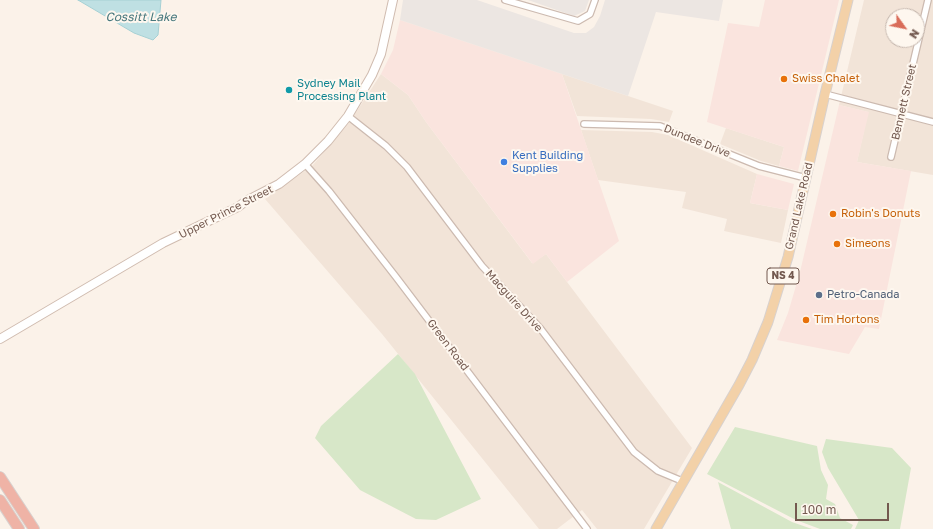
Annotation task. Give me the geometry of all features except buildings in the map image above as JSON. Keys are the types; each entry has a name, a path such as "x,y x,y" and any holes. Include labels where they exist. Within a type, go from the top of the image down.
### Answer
{"highway":[{"path":"0,477 34,529"},
{"path":"0,500 19,529"}],"main road":[{"name":"Grand Lake Road","path":"656,529 682,481 742,380 766,328 788,257 848,0"}],"street":[{"name":"Upper Prince Street","path":"0,339 163,243 238,207 246,201 279,184 305,164 348,116 372,75 381,54 393,0"},
{"path":"505,0 578,21 590,14 595,0"},
{"name":"Bennett Street","path":"891,157 928,0"},
{"path":"825,94 933,122"},
{"name":"Macguire Drive","path":"348,116 386,146 407,167 480,263 540,328 634,452 658,471 682,481"},
{"name":"Dundee Drive","path":"584,124 660,126 759,166 806,178"},
{"name":"Green Road","path":"305,164 329,191 396,276 588,529"}],"shaded area":[{"path":"403,0 477,0 574,33 586,33 594,27 600,16 605,0 723,0 719,21 656,12 628,96 400,20"},
{"path":"528,0 589,0 585,11 574,16"},
{"path":"765,0 839,0 798,171 779,166 784,147 707,122 728,23 759,27"},
{"path":"864,0 933,0 933,175 857,162 868,112 839,105"},
{"path":"400,20 562,74 619,241 567,282 546,254 533,264 426,122 408,95 381,74 393,50"},
{"path":"381,74 408,95 426,122 532,263 546,254 692,448 644,529 597,529 582,510 557,529 539,529 382,334 265,199 312,166 349,123"},
{"path":"562,74 673,111 669,122 651,119 577,116"},
{"path":"839,105 869,112 857,162 911,171 879,329 865,327 849,354 777,340 788,313 800,272"},
{"path":"726,128 784,147 779,166 761,161 720,144"},
{"path":"581,130 652,132 668,135 757,174 750,203 788,210 781,243 724,231 727,219 682,208 686,192 598,180"},
{"path":"757,174 794,184 788,210 750,203"}],"green space":[{"path":"398,354 415,374 481,499 436,520 416,519 360,490 315,438 321,426"},
{"path":"735,427 817,446 821,470 828,485 826,499 835,504 840,518 853,525 851,529 820,529 796,520 707,474"},
{"path":"826,439 892,448 911,468 900,529 855,529 859,520 828,468 822,452"},
{"path":"718,482 792,522 812,529 731,529"}],"water":[{"name":"Cossitt Lake","path":"78,0 161,0 158,35 153,40 134,33"}],"place":[{"name":"Swiss Chalet","path":"784,79"},
{"name":"Sydney Mail Processing Plant","path":"289,90"},
{"name":"Kent Building Supplies","path":"504,162"},
{"name":"Robin's Donuts","path":"833,214"},
{"name":"Simeons","path":"837,244"},
{"name":"Petro-Canada","path":"819,295"},
{"name":"Tim Hortons","path":"806,320"}]}
